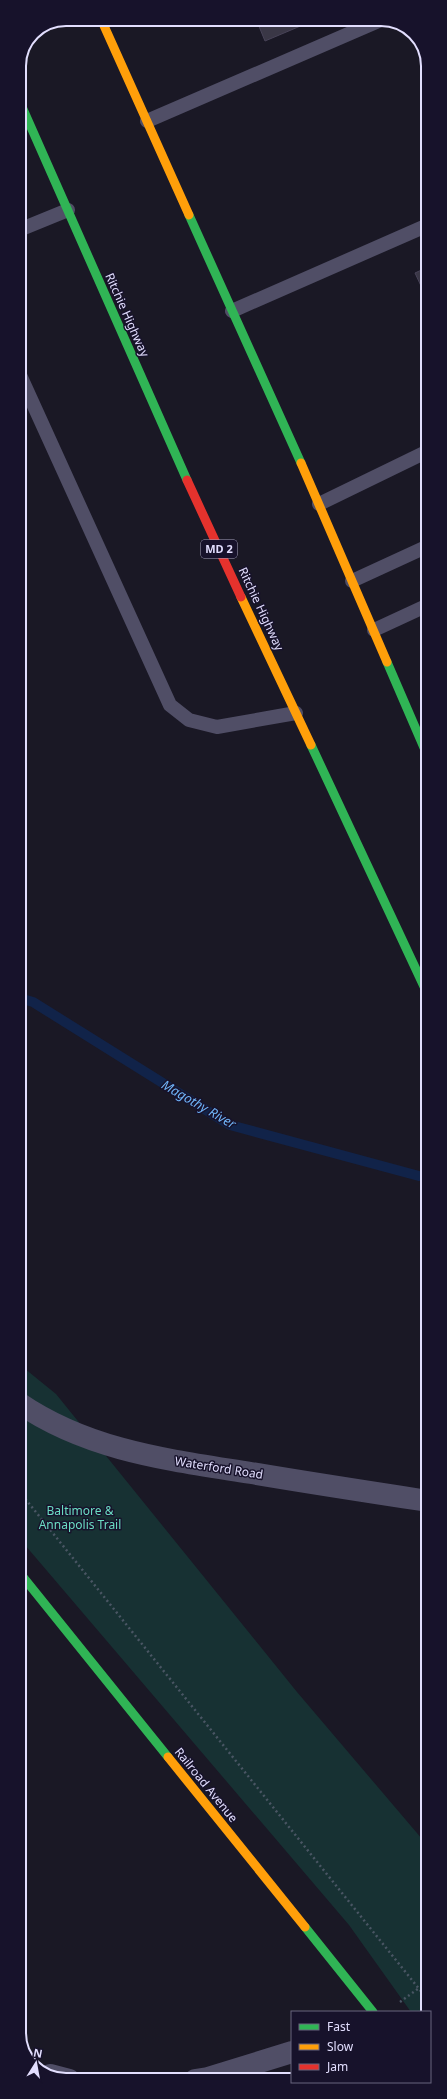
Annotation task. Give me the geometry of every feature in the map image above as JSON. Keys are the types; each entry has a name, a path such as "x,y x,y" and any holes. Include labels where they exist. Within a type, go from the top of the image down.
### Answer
{"main road":[{"path":"104,26 374,630 421,732"},
{"name":"Ritchie Highway","path":"26,116 191,489 421,980"},
{"name":"Railroad Avenue","path":"26,1581 372,2011"}],"street":[{"name":"Waterford Road","path":"26,1408 38,1416 90,1440 155,1458 421,1501"},
{"path":"224,2073 291,2052"}],"lane":[{"path":"147,121 366,26"},
{"path":"26,227 68,210"},
{"path":"232,311 421,228"},
{"path":"26,388 170,705 189,720 217,727 296,713"},
{"path":"319,504 421,454"},
{"path":"352,581 421,549"},
{"path":"374,630 421,608"}],"path":[{"path":"26,1500 421,1991"}],"green space":[{"name":"Baltimore & Annapolis Trail","path":"26,1370 56,1394 297,1692 421,1838 421,2011 410,2011 349,1925 26,1546"}],"building":[{"path":"259,26 300,26 265,41"},
{"path":"421,270 421,286 415,273"}],"waterway":[{"name":"Magothy River","path":"26,1000 33,1002 230,1125 419,1176"}],"traffic: fast":[{"path":"26,116 187,480"},
{"path":"189,215 301,463"},
{"path":"387,662 421,741"},
{"path":"311,745 421,980"},
{"path":"26,1581 168,1757"},
{"path":"305,1927 372,2011"}],"traffic: slow":[{"path":"104,26 189,215"},
{"path":"301,463 387,662"},
{"path":"241,597 311,745"},
{"path":"168,1757 305,1927"}],"traffic: jam":[{"path":"187,480 241,597"}]}
